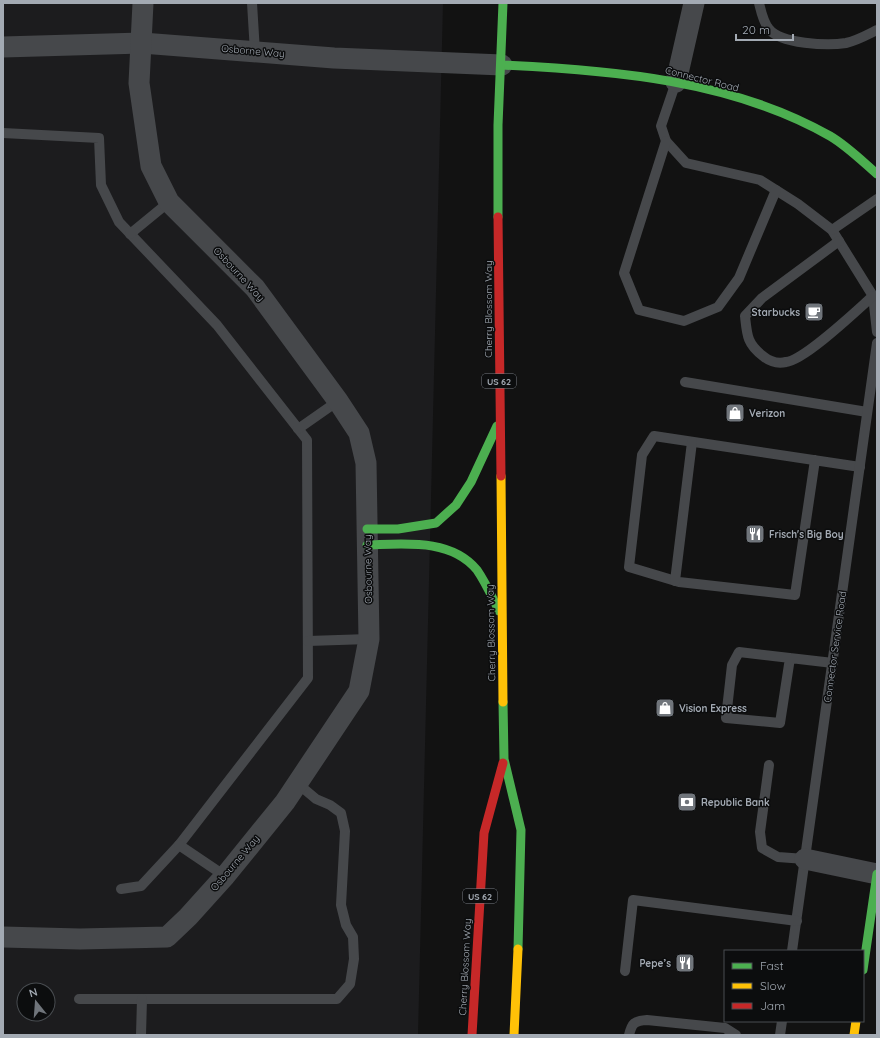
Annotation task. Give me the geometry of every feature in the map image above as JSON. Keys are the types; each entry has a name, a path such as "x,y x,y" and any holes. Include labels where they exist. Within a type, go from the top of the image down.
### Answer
{"main road":[{"name":"Cherry Blossom Way","path":"503,3 502,65 498,125 504,760 521,830 520,910 514,1035"},
{"name":"Connector Road","path":"502,65 615,72 676,82 749,102 781,113 824,132 860,158 877,174"},
{"path":"367,537 398,529 436,523 456,505 471,482 500,420"},
{"path":"367,537 435,545 458,553 477,570 492,593 502,618"},
{"name":"Cherry Blossom Way","path":"472,1035 484,833 504,760"},
{"path":"864,963 877,874"},
{"path":"854,1035 856,1022"}],"street":[{"name":"Osbourne Way","path":"3,937 80,939 167,937 188,917 225,876 285,802 359,691 369,639 366,463 359,433 338,401 255,288 169,202 151,166 138,83 142,43 143,3"},
{"path":"676,82 694,3"},
{"name":"Osborne Way","path":"3,47 142,43 334,58 502,65"},
{"path":"805,859 877,874"}],"lane":[{"path":"252,3 255,52"},
{"path":"759,3 769,29 782,38 833,44 847,43 877,30"},
{"path":"676,82 661,126 666,141 686,162 760,180 798,204 832,230 873,296 877,332"},
{"path":"3,133 99,138 101,185 119,222 217,325 307,440 308,678 179,845 141,886 121,889"},
{"path":"666,141 624,273 639,310 684,321 718,307 739,278 776,190"},
{"path":"832,230 877,199"},
{"path":"130,234 169,202"},
{"path":"839,241 762,298 745,316 747,335 753,348 770,361 786,362 808,350 873,296"},
{"name":"Connector Service Road","path":"792,950 877,343"},
{"path":"685,382 868,412"},
{"path":"298,429 338,401"},
{"path":"815,460 795,595 674,581 629,567 642,455 654,436 692,442 815,460 860,467"},
{"path":"674,581 692,442"},
{"path":"308,641 369,639"},
{"path":"790,658 780,723 726,718 732,665 739,652 790,658 832,663"},
{"path":"769,765 760,832 762,848 778,857 805,859"},
{"path":"79,999 337,999 350,984 354,959 353,937 346,925 341,905 345,830 341,813 330,805 316,799 297,783"},
{"path":"179,845 225,876"},
{"path":"625,971 633,900 797,920"},
{"path":"140,1035 142,999"},
{"path":"629,1035 632,1024 636,1021 646,1020 726,1028 738,1035 746,1035"},
{"path":"780,1035 782,1022"}],"shaded area":[{"path":"3,3 443,3 418,1035 3,1035"}],"traffic: fast":[{"path":"498,217 498,125 503,3"},
{"path":"502,65 586,70 670,81 712,90 753,102 792,117 830,136 848,149 877,174"},
{"path":"367,529 398,529 436,523 456,505 471,482 497,426"},
{"path":"367,545 426,545 454,552 477,570 499,611"},
{"path":"503,702 504,759 521,830 518,949"},
{"path":"864,963 877,874"}],"traffic: slow":[{"path":"501,476 503,702"},
{"path":"514,1035 518,949"},
{"path":"854,1035 856,1022"}],"traffic: jam":[{"path":"498,217 501,476"},
{"path":"472,1035 484,833 503,763"}],"place":[{"name":"Starbucks","path":"814,312"},
{"name":"Verizon","path":"735,413"},
{"name":"Frisch's Big Boy","path":"755,534"},
{"name":"Vision Express","path":"665,708"},
{"name":"Republic Bank","path":"687,802"},
{"name":"Pepe’s","path":"685,963"}]}
